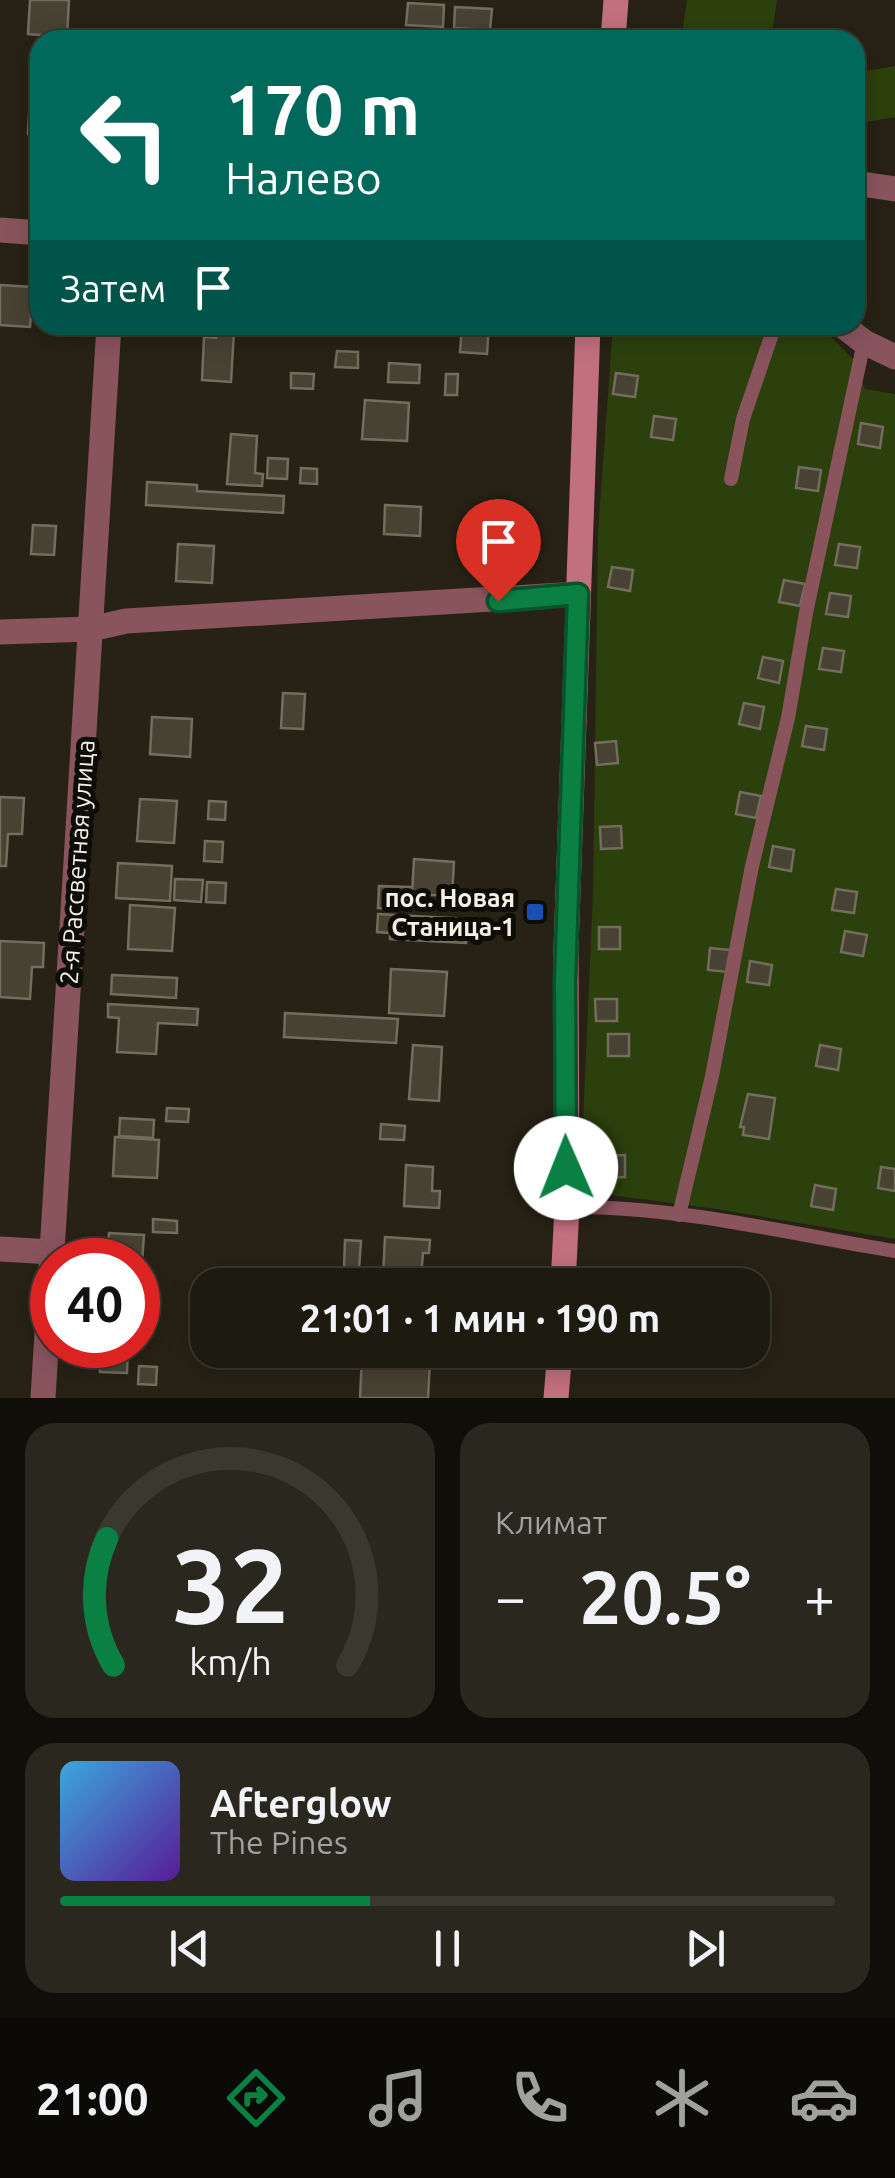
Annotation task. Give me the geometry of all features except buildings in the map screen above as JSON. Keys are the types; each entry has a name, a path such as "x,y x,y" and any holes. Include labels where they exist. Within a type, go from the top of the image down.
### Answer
{"street":[{"path":"614,30 616,0"},
{"path":"865,184 895,189"},
{"path":"0,230 30,232"},
{"name":"2-я Рассветная улица","path":"53,1238 108,335"},
{"path":"565,1268 564,1046 588,335"},
{"path":"855,335 895,357"},
{"path":"0,632 578,594"},
{"path":"0,1249 30,1251"},
{"name":"2-я Рассветная улица","path":"43,1398 45,1368"},
{"path":"556,1398 558,1368"}],"lane":[{"path":"731,479 743,419 772,335"},
{"path":"679,1215 712,1076 752,866 788,718 806,612 864,342"},
{"path":"567,1207 610,1206 679,1215 895,1251"}],"green space":[{"path":"687,0 777,0 772,30 682,30"},
{"path":"895,66 895,117 865,122 865,71"},
{"path":"612,335 829,335 854,360 865,389 895,394 895,1239 580,1191 593,894 598,533"}],"place":[{"name":"пос. Новая Станица-1","path":"535,912"}],"route":[{"path":"498,601 578,594 565,981 566,1168"}]}
